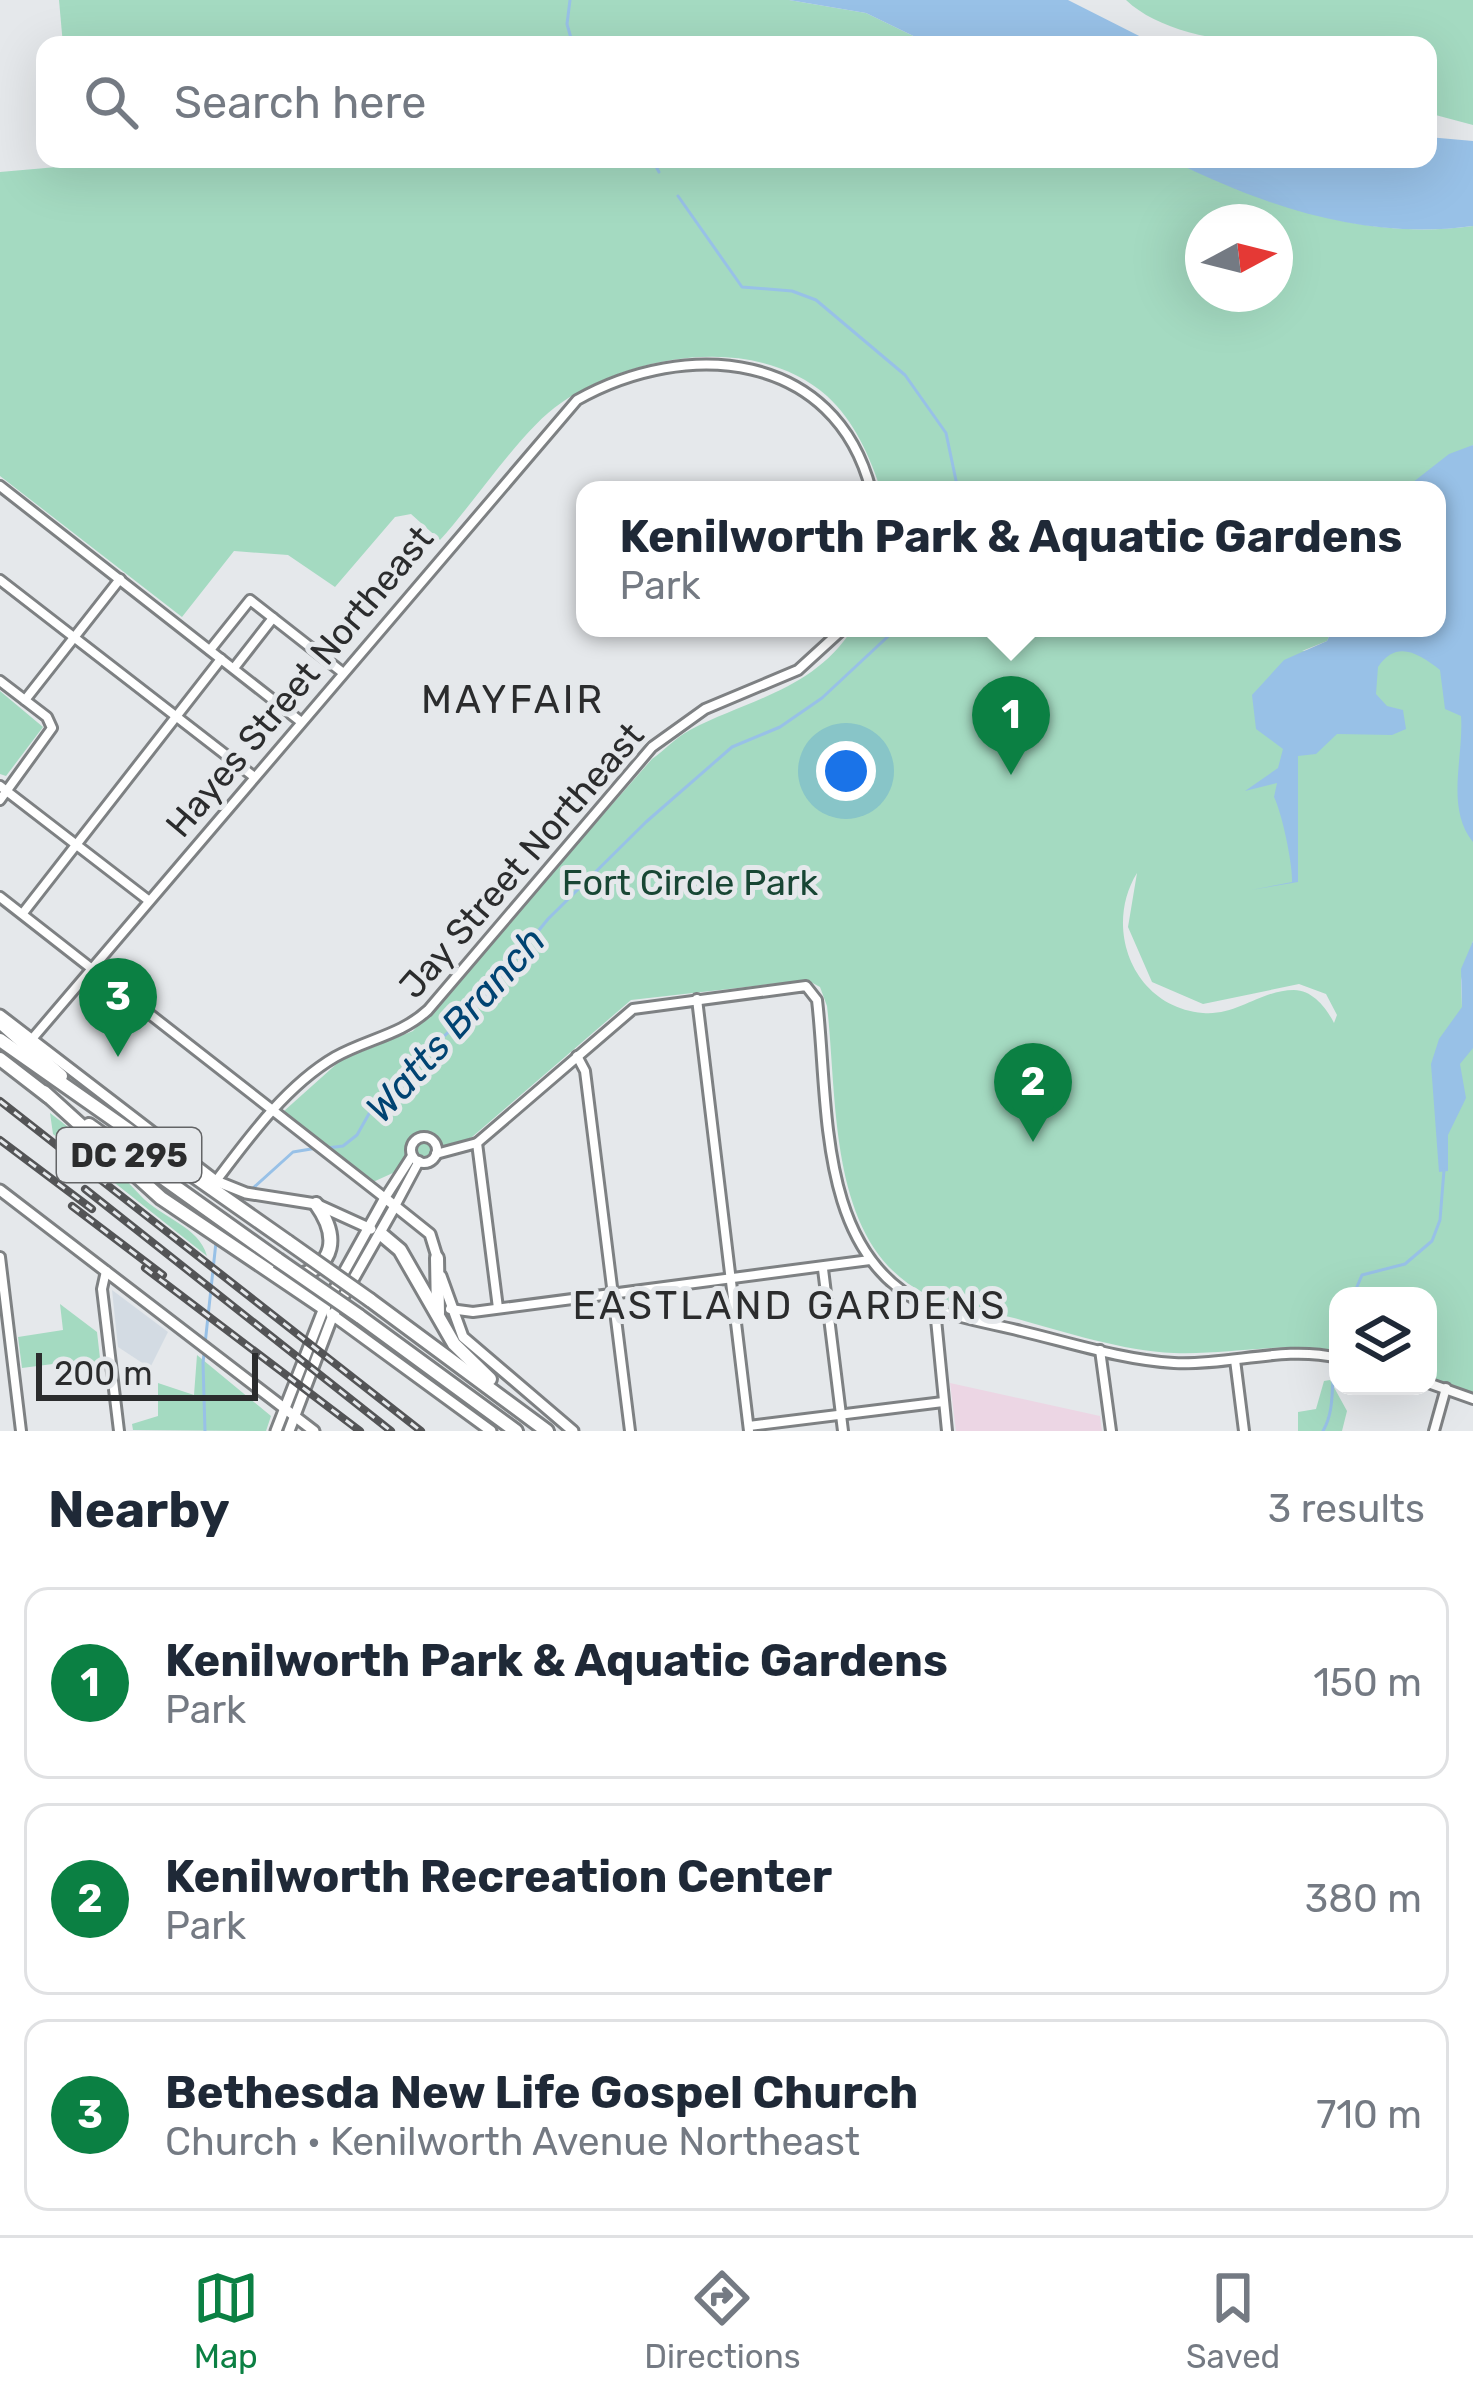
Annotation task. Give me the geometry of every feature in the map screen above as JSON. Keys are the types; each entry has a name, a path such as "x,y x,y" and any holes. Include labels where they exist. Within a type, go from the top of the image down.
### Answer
{"highway":[{"path":"0,1018 92,1106"},
{"name":"DC 295","path":"0,1040 92,1106 230,1194 253,1218 547,1431"},
{"name":"DC 295","path":"0,1059 134,1176 277,1267"},
{"path":"277,1267 310,1273 329,1255 332,1235 316,1204"},
{"path":"375,1231 400,1250 438,1321 502,1394"},
{"path":"437,1258 438,1321"},
{"path":"277,1267 328,1312"},
{"path":"277,1267 359,1316 516,1431"}],"main road":[{"path":"0,1018 230,1194 316,1204 375,1231"},
{"path":"1,1193 314,1431"},
{"path":"375,1231 385,1198 430,1234 448,1308 463,1336 573,1431"},
{"path":"276,1431 328,1312 395,1206"},
{"path":"289,1431 328,1312"},
{"path":"328,1312 491,1431"}],"street":[{"name":"Hayes Street Northeast","path":"32,1039 563,412 625,379 700,364 777,378 814,399 840,424 868,481"},
{"path":"0,486 300,721"},
{"path":"25,700 120,579"},
{"path":"0,580 253,776"},
{"path":"210,650 250,600 342,672"},
{"path":"234,668 273,618"},
{"name":"Jay Street Northeast","path":"217,1180 274,1111 327,1062 422,1016 640,758 705,709 798,670 834,637"},
{"path":"23,914 221,658"},
{"path":"0,681 50,720 51,733 2,793 148,900"},
{"path":"0,897 385,1198 416,1159 477,1143 632,1009 799,986 816,996 841,1195 851,1228 870,1260 902,1291 935,1309 1173,1363 1329,1357"},
{"path":"697,999 749,1428 943,1402"},
{"path":"577,1056 585,1071 630,1431"},
{"path":"395,1206 416,1159 411,1147 419,1138 463,1145"},
{"path":"434,1142 436,1154"},
{"path":"477,1143 497,1309"},
{"path":"0,1256 21,1431"},
{"path":"448,1308 473,1312 870,1260"},
{"path":"823,1269 843,1431"},
{"path":"106,1271 102,1289 119,1431"},
{"path":"935,1309 946,1431"},
{"path":"463,1336 464,1319 473,1312"},
{"path":"1100,1350 1111,1431"},
{"path":"1235,1360 1244,1431"},
{"path":"1437,1386 1473,1399"},
{"path":"1434,1431 1446,1388"}],"shaded area":[{"path":"112,1290 168,1332 150,1368 118,1347"},
{"path":"950,1383 1100,1416 1102,1431 956,1431"}],"green space":[{"path":"59,0 789,0 866,13 913,36 62,36"},
{"path":"1126,0 1473,0 1473,125 1437,115 1437,36 1208,36 1153,19"},
{"path":"46,168 1190,168 1279,204 1185,204 1185,312 1293,312 1293,208 1393,228 1473,226 1473,445 1417,481 878,481 846,417 827,396 798,376 766,364 694,358 623,372 561,403 515,448 440,540 411,514 395,517 335,587 288,555 234,551 182,617 0,476 0,172"},
{"name":"Fort Circle Park","path":"846,637 1329,637 1302,651 1428,637 1459,695 1473,769 1473,941 1461,980 1462,1007 1473,1031 1473,1392 1437,1381 1437,1287 1329,1287 1329,1350 1297,1347 1195,1353 1134,1349 926,1294 894,1272 870,1242 854,1207 837,1126 827,1006 820,987 807,980 631,1000 472,1137 373,1182 284,1111 341,1060 413,1031 652,759 690,730 800,679","holes":["1137,873 1128,927 1152,982 1203,1004 1299,984 1326,994 1337,1015 1334,1023 1319,1001 1294,990 1215,1013 1179,1008 1158,996 1142,981 1124,940 1127,895"]},
{"path":"0,691 43,727 6,776 0,774"},
{"path":"50,1113 149,1203 196,1237 207,1256 53,1134"},
{"path":"60,1304 97,1332 101,1367 70,1370 68,1362 22,1368 18,1337 63,1330"},
{"path":"197,1355 271,1416 266,1431 133,1430 132,1424 158,1416 158,1383 194,1395"},
{"path":"1329,1380 1329,1395 1338,1395 1347,1411 1342,1431 1298,1431 1298,1412 1316,1409 1324,1381"}],"water":[{"path":"789,0 1068,0 1139,36 913,36 866,13"},
{"path":"1437,138 1473,141 1473,226 1433,229 1354,224 1293,209 1293,204 1275,204 1189,168 1437,168"},
{"path":"1473,445 1473,842 1458,798 1461,716 1445,709 1440,670 1400,651 1378,667 1376,694 1387,706 1403,710 1406,729 1392,735 1337,734 1316,754 1298,756 1298,882 1251,890 1292,882 1274,797 1277,783 1245,791 1278,768 1283,749 1256,729 1252,695 1284,660 1329,637 1446,637 1446,481 1414,481 1449,454"},
{"path":"1473,941 1473,1048 1460,1064 1466,1098 1448,1135 1448,1171 1439,1172 1431,1064 1439,1039 1462,1007 1461,969"}],"waterway":[{"name":"Watts Branch","path":"570,0 570,36"},
{"name":"Watts Branch","path":"657,168 659,172"},
{"name":"Watts Branch","path":"678,196 742,287 792,291 816,300 905,375 946,433 956,481"},
{"name":"Watts Branch","path":"327,1148 343,1146 357,1135 379,1096 480,1003 548,919 646,822 732,747 780,727 822,698 887,637"},
{"name":"Watts Branch","path":"252,1189 293,1152 317,1148"},
{"path":"1357,1287 1362,1275 1405,1264 1432,1241 1440,1220 1444,1170"},
{"name":"Watts Branch","path":"205,1431 203,1363 216,1242"},
{"path":"1323,1431 1332,1395"}],"railway":[{"path":"0,1101 421,1431"},
{"path":"0,1140 92,1209"},
{"path":"85,1189 391,1431"},
{"path":"72,1206 163,1275"},
{"path":"145,1268 360,1431"}],"place":[{"name":"Kenilworth Park & Aquatic Gardens","path":"1011,775"},
{"name":"Bethesda New Life Gospel Church","path":"118,1057"},
{"name":"Kenilworth Recreation Center","path":"1033,1142"}],"district":[{"name":"MAYFAIR","path":"513,699"},
{"name":"EASTLAND GARDENS","path":"790,1305"}]}
